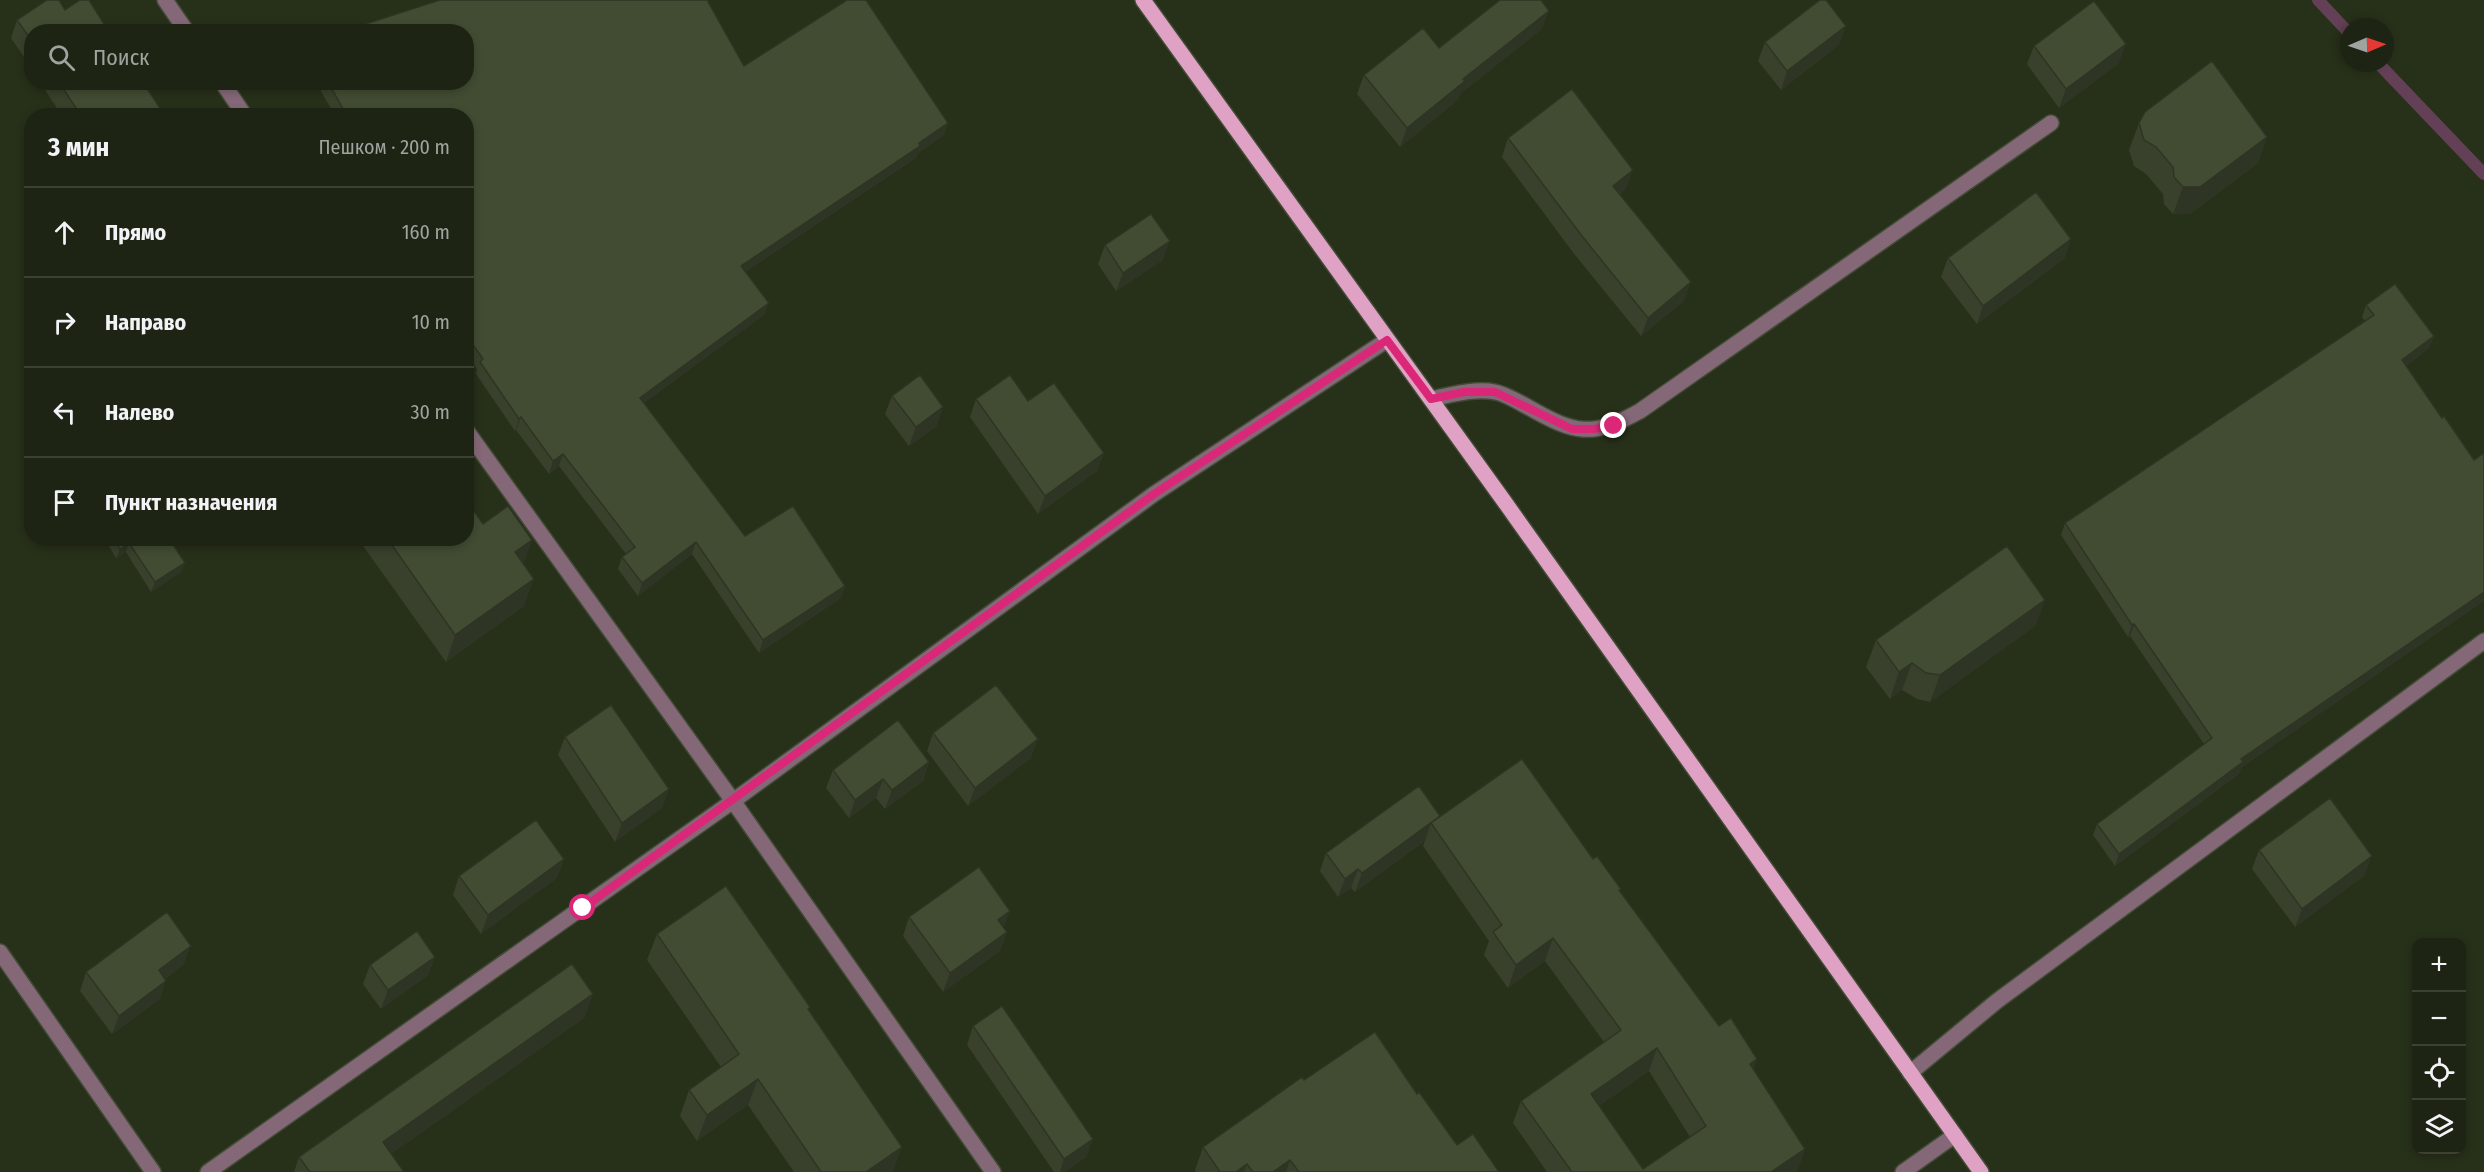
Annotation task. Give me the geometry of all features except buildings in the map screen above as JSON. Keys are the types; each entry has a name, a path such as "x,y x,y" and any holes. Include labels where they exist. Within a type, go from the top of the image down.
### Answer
{"main road":[{"path":"1143,0 1431,399 1981,1172"}],"street":[{"path":"165,0 182,24"},
{"path":"227,90 240,108"},
{"path":"1431,399 1464,392 1495,392 1572,429 1614,426 1640,411 2051,123"},
{"path":"208,1172 733,801 1154,494 1387,340"},
{"path":"474,441 733,801 993,1172"},
{"path":"1910,1073 1997,1001 2484,642"},
{"path":"0,952 153,1172"},
{"path":"1903,1172 1955,1135"}],"waterway":[{"path":"2318,0 2340,23"},
{"path":"2387,72 2484,174"}],"route":[{"path":"583,908 1154,494 1387,340 1431,399 1464,392 1495,392 1515,400 1553,422 1572,429 1614,426"}]}
